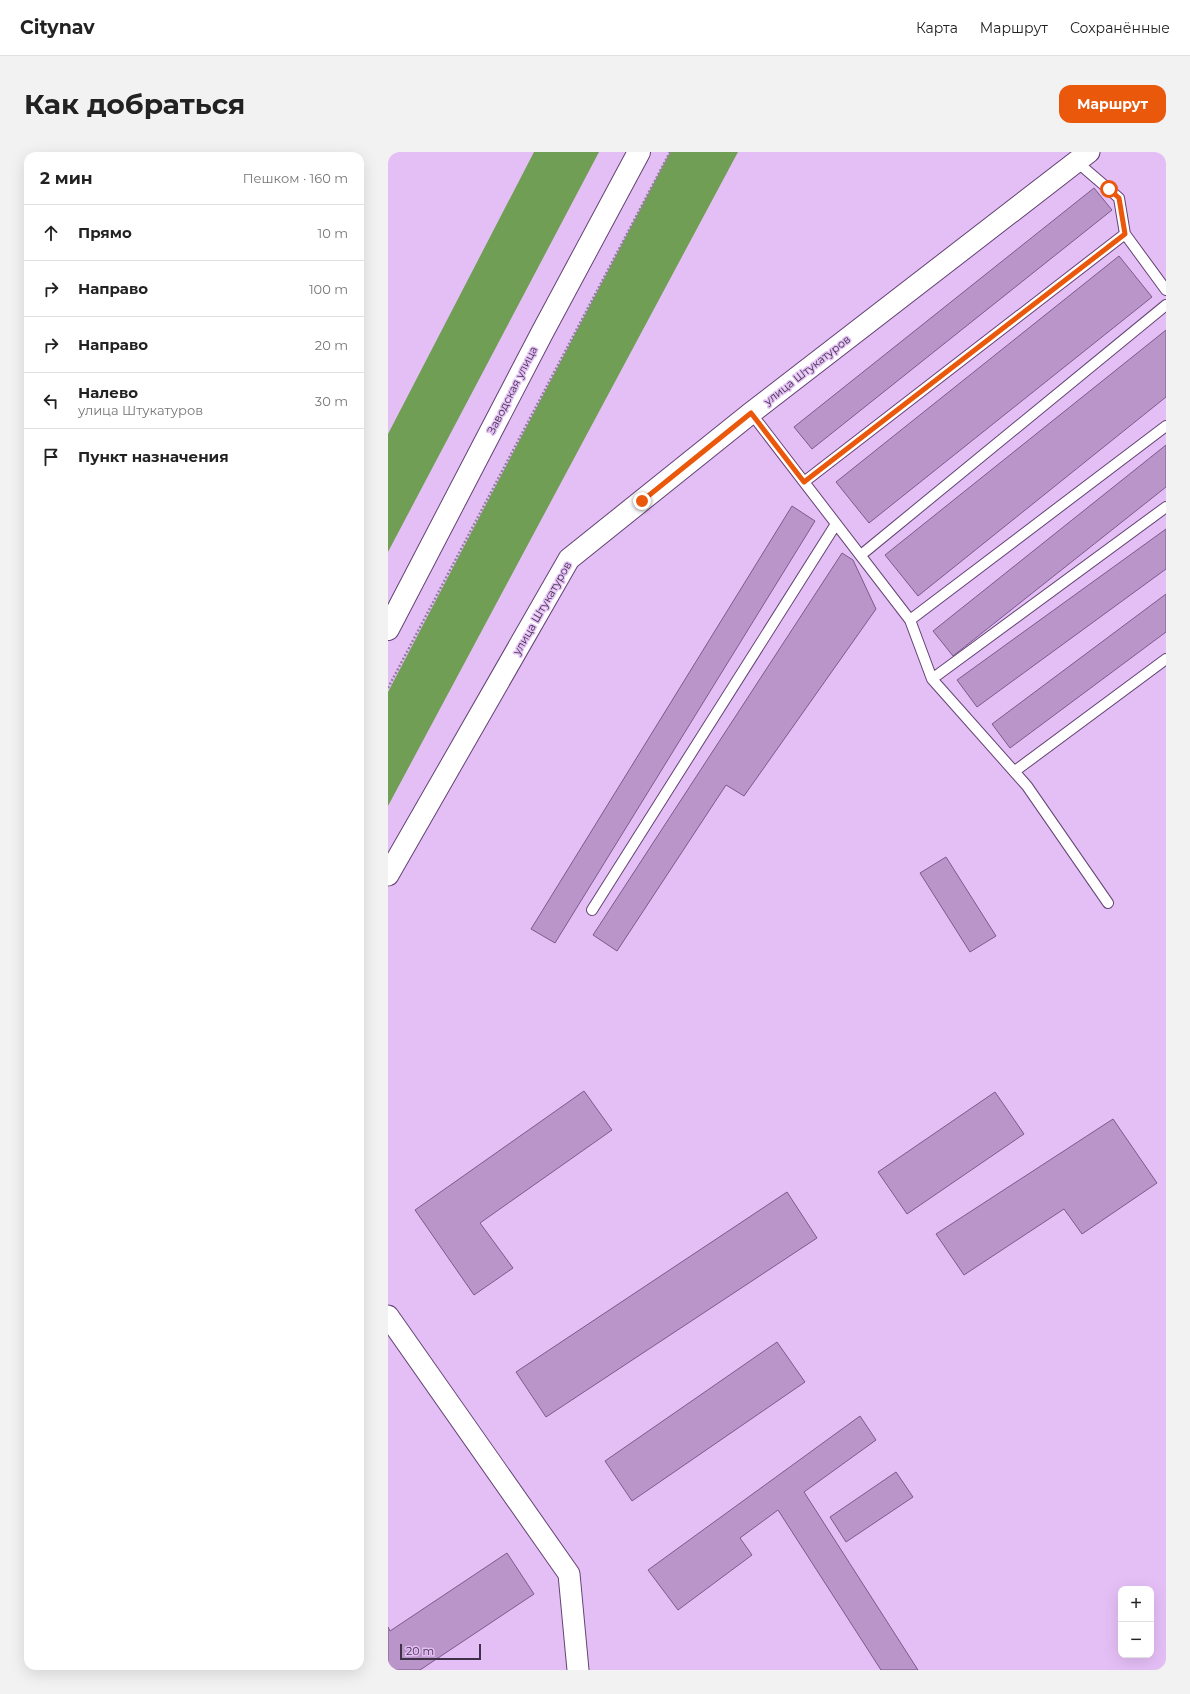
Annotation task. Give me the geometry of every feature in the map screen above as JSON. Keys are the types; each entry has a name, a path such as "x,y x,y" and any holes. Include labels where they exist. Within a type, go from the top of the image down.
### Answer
{"street":[{"name":"Заводская улица","path":"388,629 542,332 639,152"},
{"name":"улица Штукатуров","path":"388,876 569,559 751,413 1083,157"},
{"path":"388,1316 569,1574 578,1670"}],"lane":[{"path":"1083,157 1119,198 1125,234 1166,290"},
{"path":"804,482 1125,234"},
{"path":"861,555 1166,305"},
{"path":"751,413 910,620 932,679 1028,786 1108,903"},
{"path":"910,620 1166,426"},
{"path":"932,679 1166,507"},
{"path":"592,910 836,524"},
{"path":"1015,772 1166,659"}],"path":[{"path":"388,688 670,152"}],"green space":[{"path":"534,152 599,152 388,552 388,434"},
{"path":"670,152 738,152 388,806 388,692"}],"building":[{"path":"1094,188 1112,210 812,449 794,427"},
{"path":"1119,256 1152,297 869,523 836,482"},
{"path":"1166,330 1166,397 918,596 885,555"},
{"path":"1166,445 1166,487 953,656 933,631"},
{"path":"792,506 815,521 555,943 531,929"},
{"path":"1166,529 1166,569 977,707 957,680"},
{"path":"842,553 853,560 876,609 744,796 726,785 617,951 593,935"},
{"path":"1166,594 1166,632 1010,748 992,724"},
{"path":"946,857 996,936 970,952 920,873"},
{"path":"584,1091 612,1130 480,1223 513,1268 474,1295 415,1210"},
{"path":"995,1092 1024,1134 907,1214 878,1172"},
{"path":"1113,1119 1157,1183 1082,1234 1064,1209 964,1275 936,1234"},
{"path":"787,1192 817,1238 546,1417 516,1372"},
{"path":"777,1342 805,1382 632,1501 605,1461"},
{"path":"860,1416 876,1440 804,1492 918,1670 881,1670 778,1510 740,1538 752,1555 678,1610 648,1570"},
{"path":"896,1472 913,1497 846,1542 830,1517"},
{"path":"507,1553 534,1594 420,1670 388,1670 388,1627 390,1631"}],"route":[{"path":"642,501 751,413 804,482 1125,234 1119,198 1109,189"}]}
